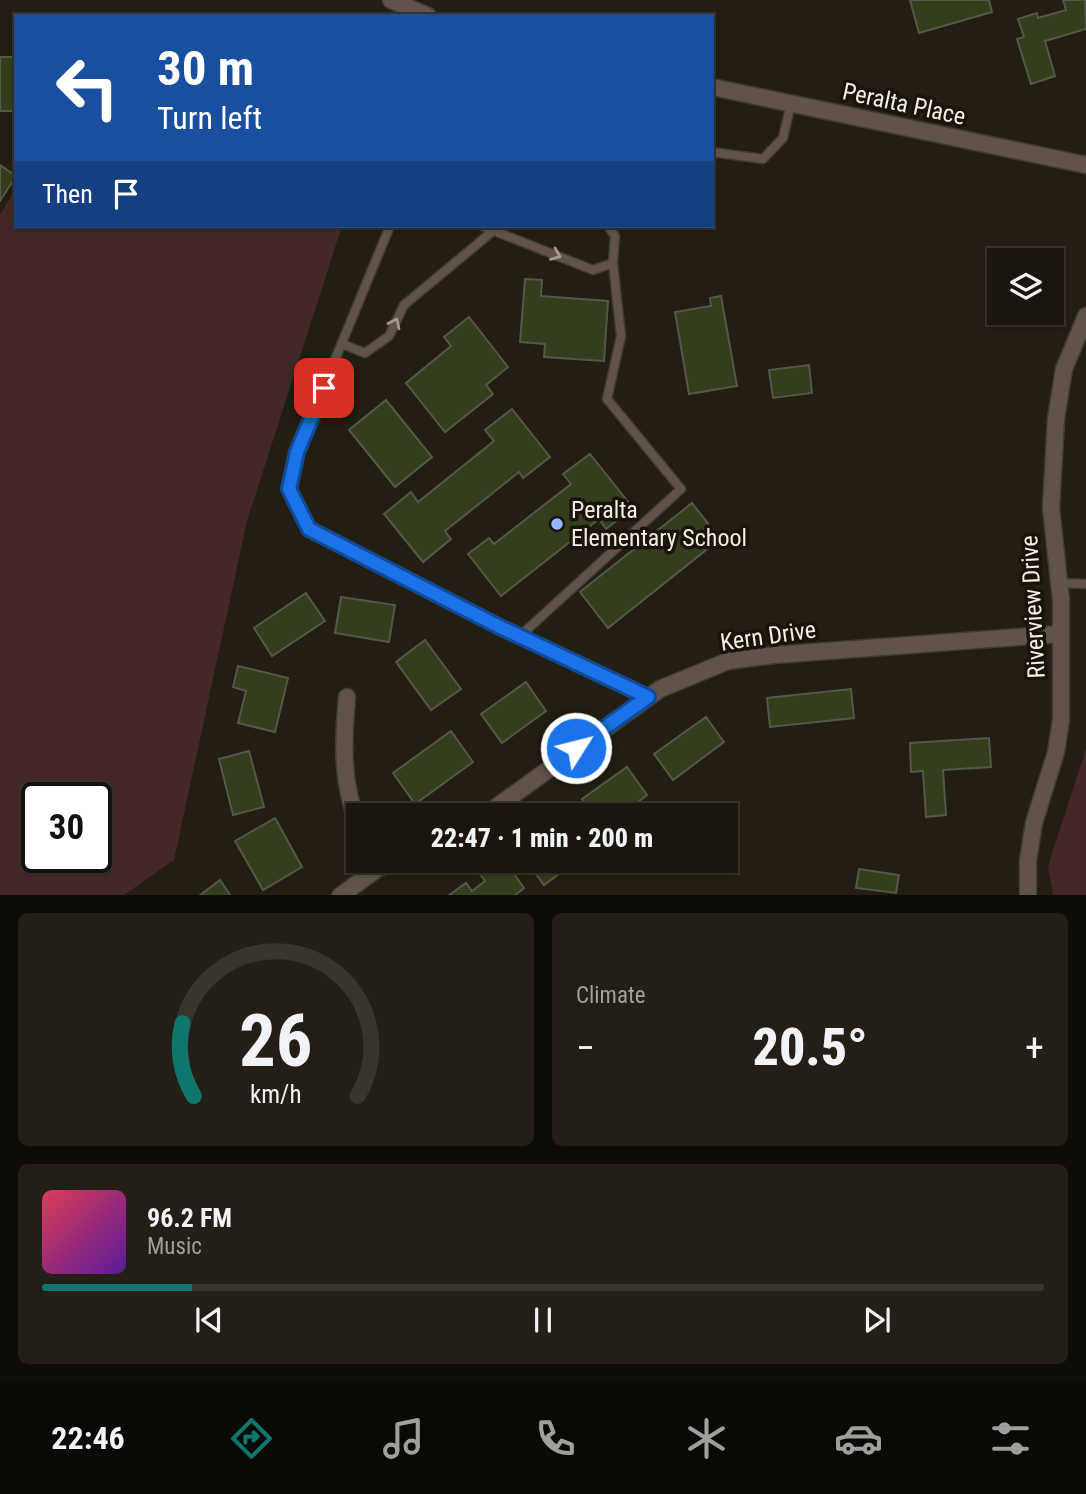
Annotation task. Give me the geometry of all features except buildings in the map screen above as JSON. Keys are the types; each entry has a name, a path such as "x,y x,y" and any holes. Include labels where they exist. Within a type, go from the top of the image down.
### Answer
{"street":[{"path":"391,0 423,14"},
{"name":"Peralta Place","path":"714,87 1086,165"},
{"name":"Riverview Drive","path":"1028,895 1028,860 1034,824 1056,752 1061,720 1059,583 1051,508 1056,419 1064,369 1086,316"},
{"name":"Kern Drive","path":"502,803 648,697 693,673 728,662 774,655 1060,634"},
{"path":"347,697 342,753 349,803"},
{"path":"340,895 366,873"}],"lane":[{"path":"714,152 763,159 783,138 791,103"},
{"path":"389,228 297,452 289,489 309,529 520,636 648,697"},
{"path":"342,344 366,352 389,336 404,306 496,228 593,270 613,263"},
{"path":"520,636 681,489 607,399 621,336 613,263 615,236 609,228"},
{"path":"1059,583 1086,584"}],"shaded area":[{"path":"14,191 14,228 341,228 247,521 174,860 124,895 0,895 0,215"},
{"path":"1086,749 1086,895 1053,895 1048,866"}],"place":[{"name":"Peralta Elementary School","path":"557,524"}],"route":[{"path":"324,388 297,452 289,489 309,529 498,626 648,697 576,748"}]}
